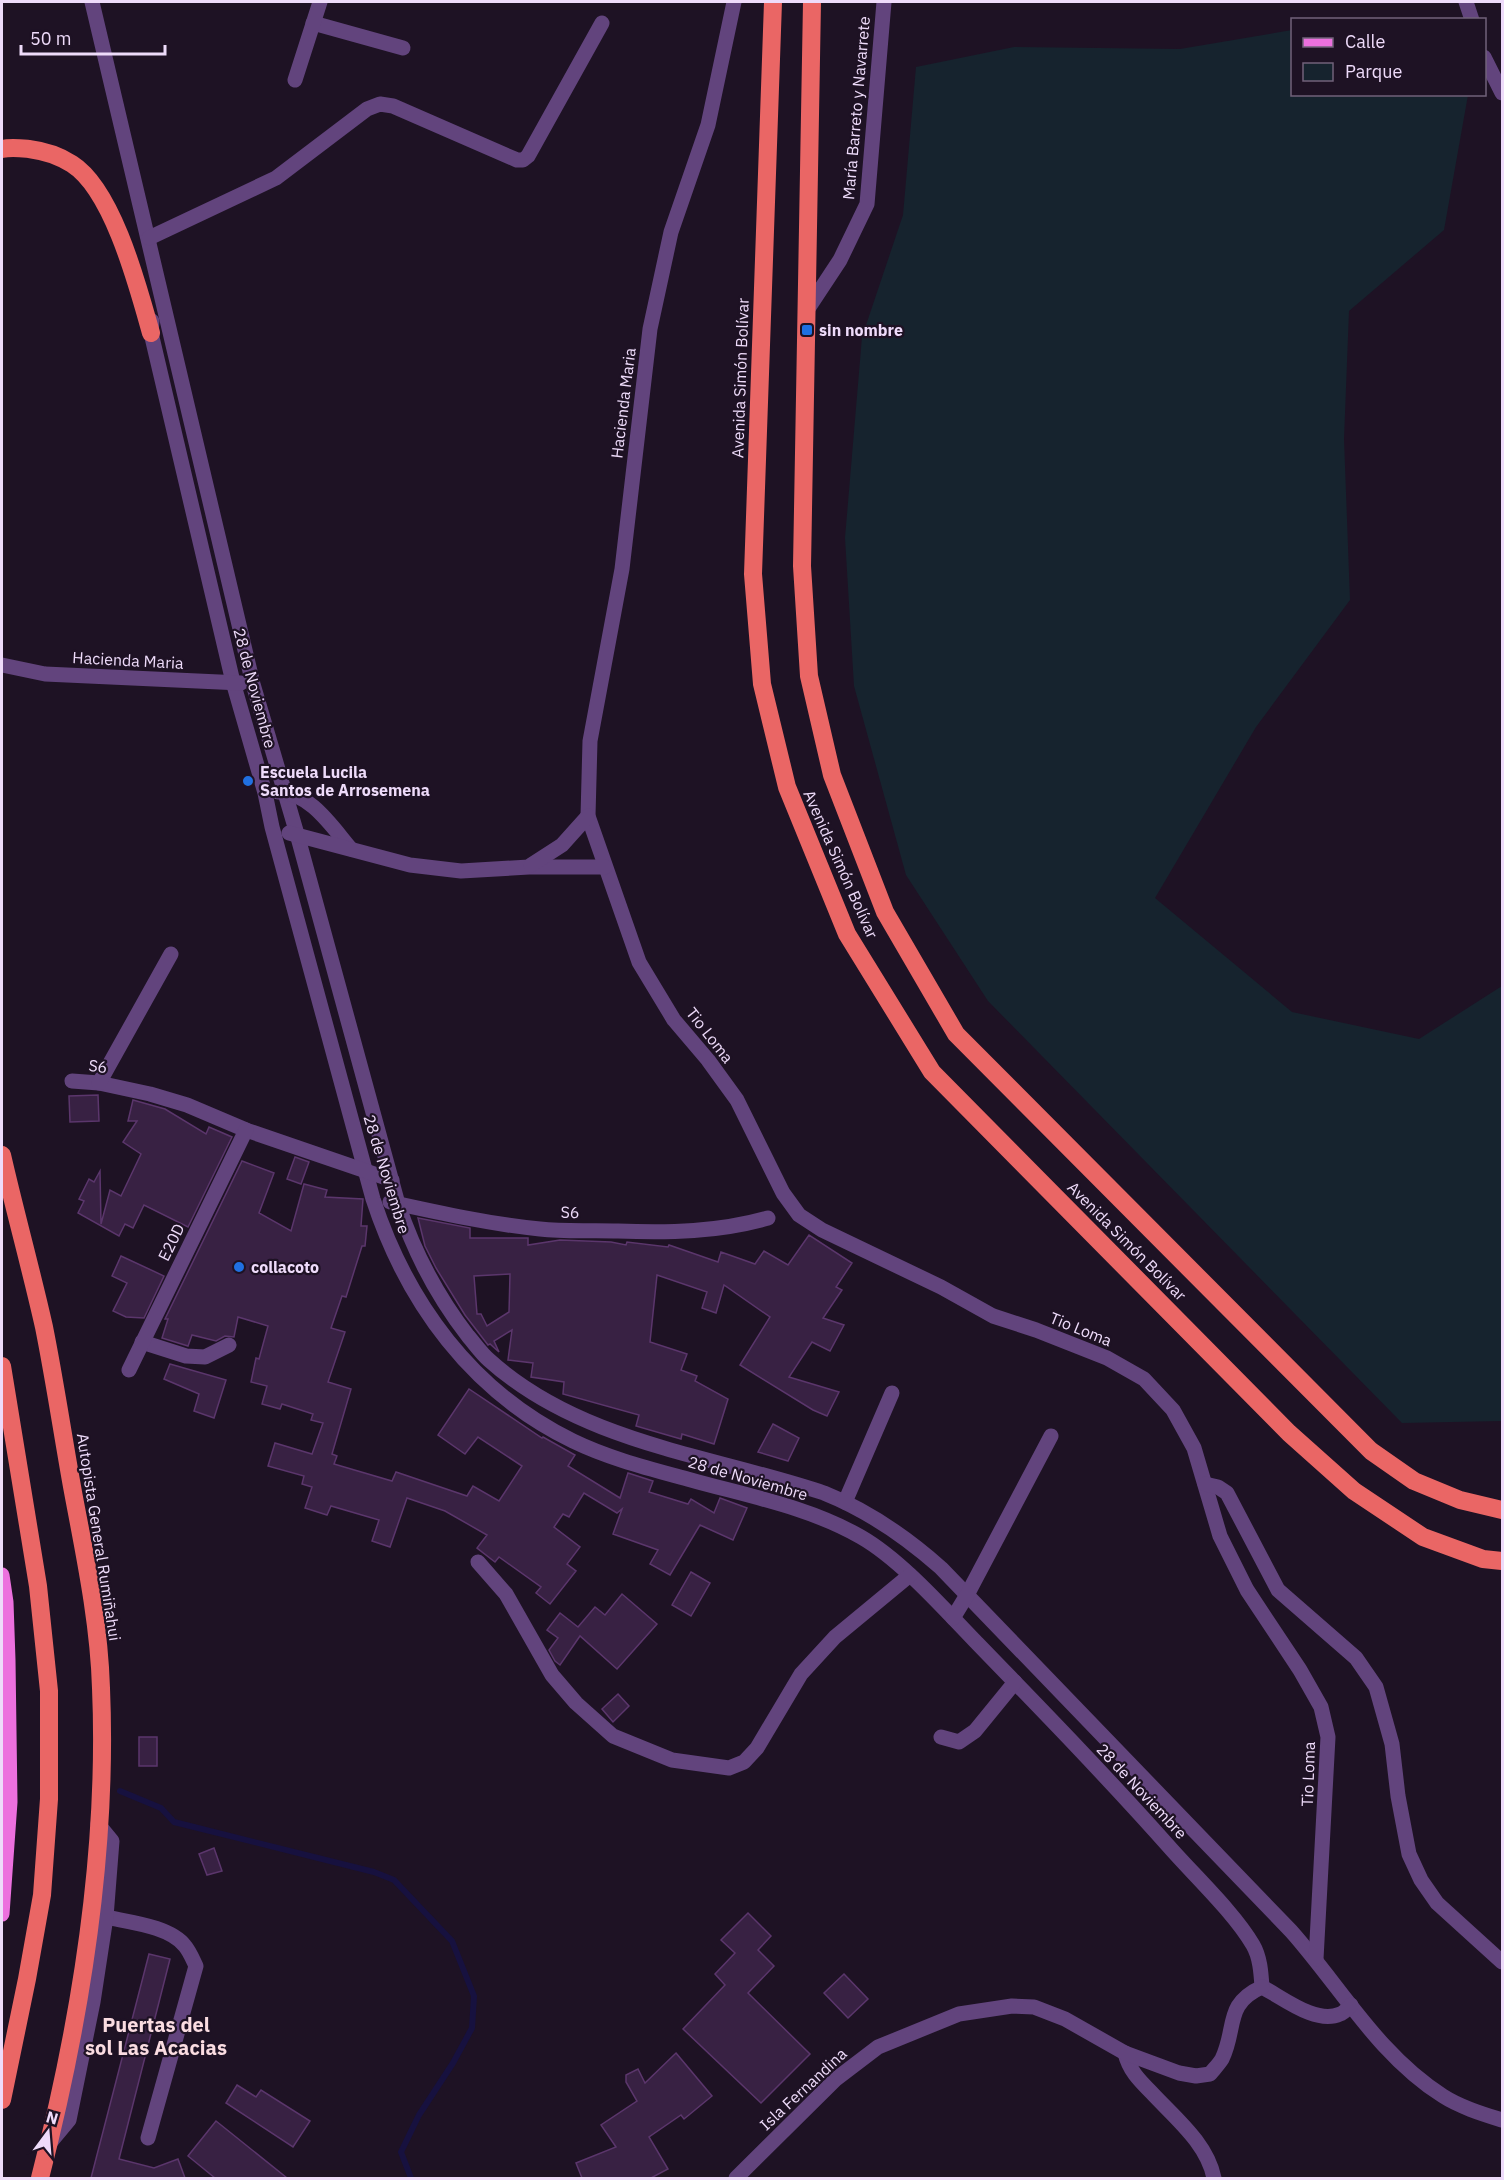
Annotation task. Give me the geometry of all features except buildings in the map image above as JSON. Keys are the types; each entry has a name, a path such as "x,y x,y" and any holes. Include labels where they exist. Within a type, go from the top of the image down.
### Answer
{"highway":[{"name":"Avenida Simón Bolívar","path":"773,2 753,574 762,684 787,787 847,934 932,1072 1289,1433 1354,1491 1423,1537 1483,1559 1503,1561"},
{"name":"Avenida Simón Bolívar","path":"812,2 802,566 809,676 832,775 885,912 956,1034 1371,1451 1414,1481 1460,1500 1503,1510"},
{"path":"2,149 10,147 48,152 74,165 96,189 111,218 134,274 151,333"},
{"name":"Autopista General Rumiñahui","path":"2,1155 44,1327 91,1590 101,1687 101,1795 92,1910 80,1994 61,2097 40,2178"},
{"path":"2,1366 38,1586 49,1691 49,1798 42,1895 2,2100"}],"main road":[{"path":"2,1575 10,1802 2,1914"}],"street":[{"path":"92,2 253,684 297,834 398,1204 408,1233 439,1295 487,1359 512,1379 570,1413 647,1443 798,1485 845,1502 879,1519 910,1541 941,1568 1316,1959 1365,2024 1419,2079 1444,2097 1503,2120"},
{"path":"295,80 320,2"},
{"name":"Hacienda Maria","path":"605,867 588,816 590,741 622,569 650,329 671,232 708,125 734,2"},
{"name":"María Barreto y Navarrete","path":"807,310 840,260 867,204 884,2"},
{"path":"1466,2 1471,18"},
{"path":"313,23 403,48"},
{"path":"149,238 276,178 366,109 380,104 393,106 517,160 523,160 528,156 602,23"},
{"path":"1486,59 1503,93"},
{"name":"28 de Noviembre","path":"155,274 151,333 233,682 265,793 272,827 373,1199 398,1264 424,1309 447,1341 474,1372 506,1399 572,1441 639,1466 793,1508 830,1522 863,1538 910,1575 1122,1794 1235,1921 1254,1946 1261,1967 1262,1987"},
{"name":"Hacienda Maria","path":"2,665 45,674 253,684"},
{"path":"265,793 285,792 306,801 351,849"},
{"path":"529,867 562,846 588,816"},
{"path":"272,827 410,865 461,871 529,867 605,867"},
{"name":"Tio Loma","path":"605,867 639,962 674,1020 708,1060 737,1100 783,1193 799,1215 822,1230 941,1287 993,1316 1107,1358 1144,1379 1173,1410 1194,1448 1220,1536 1248,1590 1321,1707 1328,1737 1316,1959"},
{"path":"99,1083 171,954"},
{"name":"S6","path":"72,1081 99,1083 178,1102 246,1130 392,1180"},
{"name":"E20D","path":"129,1370 246,1130"},
{"name":"S6","path":"373,1199 541,1230 667,1233 706,1230 768,1218"},
{"path":"142,1342 186,1356 205,1357 229,1345"},
{"path":"845,1502 892,1393"},
{"path":"953,1618 1051,1436"},
{"path":"1205,1484 1218,1487 1227,1493 1278,1590 1356,1658 1376,1687 1392,1744 1398,1796 1409,1854 1421,1880 1437,1903 1503,1962"},
{"path":"478,1562 506,1594 552,1675 576,1703 612,1736 672,1760 729,1768 744,1762 756,1748 801,1674 835,1637 910,1575"},
{"path":"941,1737 959,1742 975,1731 1015,1682"},
{"path":"1122,1794 1142,1777"},
{"path":"49,2144 69,2120 93,2002 106,1917 112,1841 98,1824"},
{"path":"106,1917 170,1934 184,1944 196,1966 148,2138"},
{"path":"1262,1987 1306,2012 1317,2015 1340,2014 1351,2006"},
{"name":"Isla Fernandina","path":"736,2178 836,2079 878,2047 959,2014 1012,2006 1034,2007 1065,2019 1125,2053 1179,2073 1196,2076 1210,2074 1221,2060 1240,2001 1262,1987"},
{"path":"1125,2053 1128,2063 1139,2079 1195,2139 1205,2154 1214,2178"}],"green space":[{"path":"1291,30 1291,96 1468,96 1444,230 1349,311 1344,439 1350,600 1256,727 1155,898 1292,1012 1419,1039 1502,986 1502,1421 1402,1423 988,1001 906,875 854,686 845,538 862,337 903,215 916,67 1014,47 1180,49"}],"waterway":[{"path":"120,1791 161,1808 174,1822 374,1872 394,1880 452,1941 474,1996 472,2028 453,2063 419,2115 401,2152 411,2178"}],"place":[{"name":"sin nombre","path":"807,330"},
{"name":"Escuela Lucila Santos de Arrosemena","path":"248,781"},
{"name":"collacoto","path":"239,1267"}],"district":[{"name":"Puertas del sol Las Acacias","path":"156,2036"}]}
